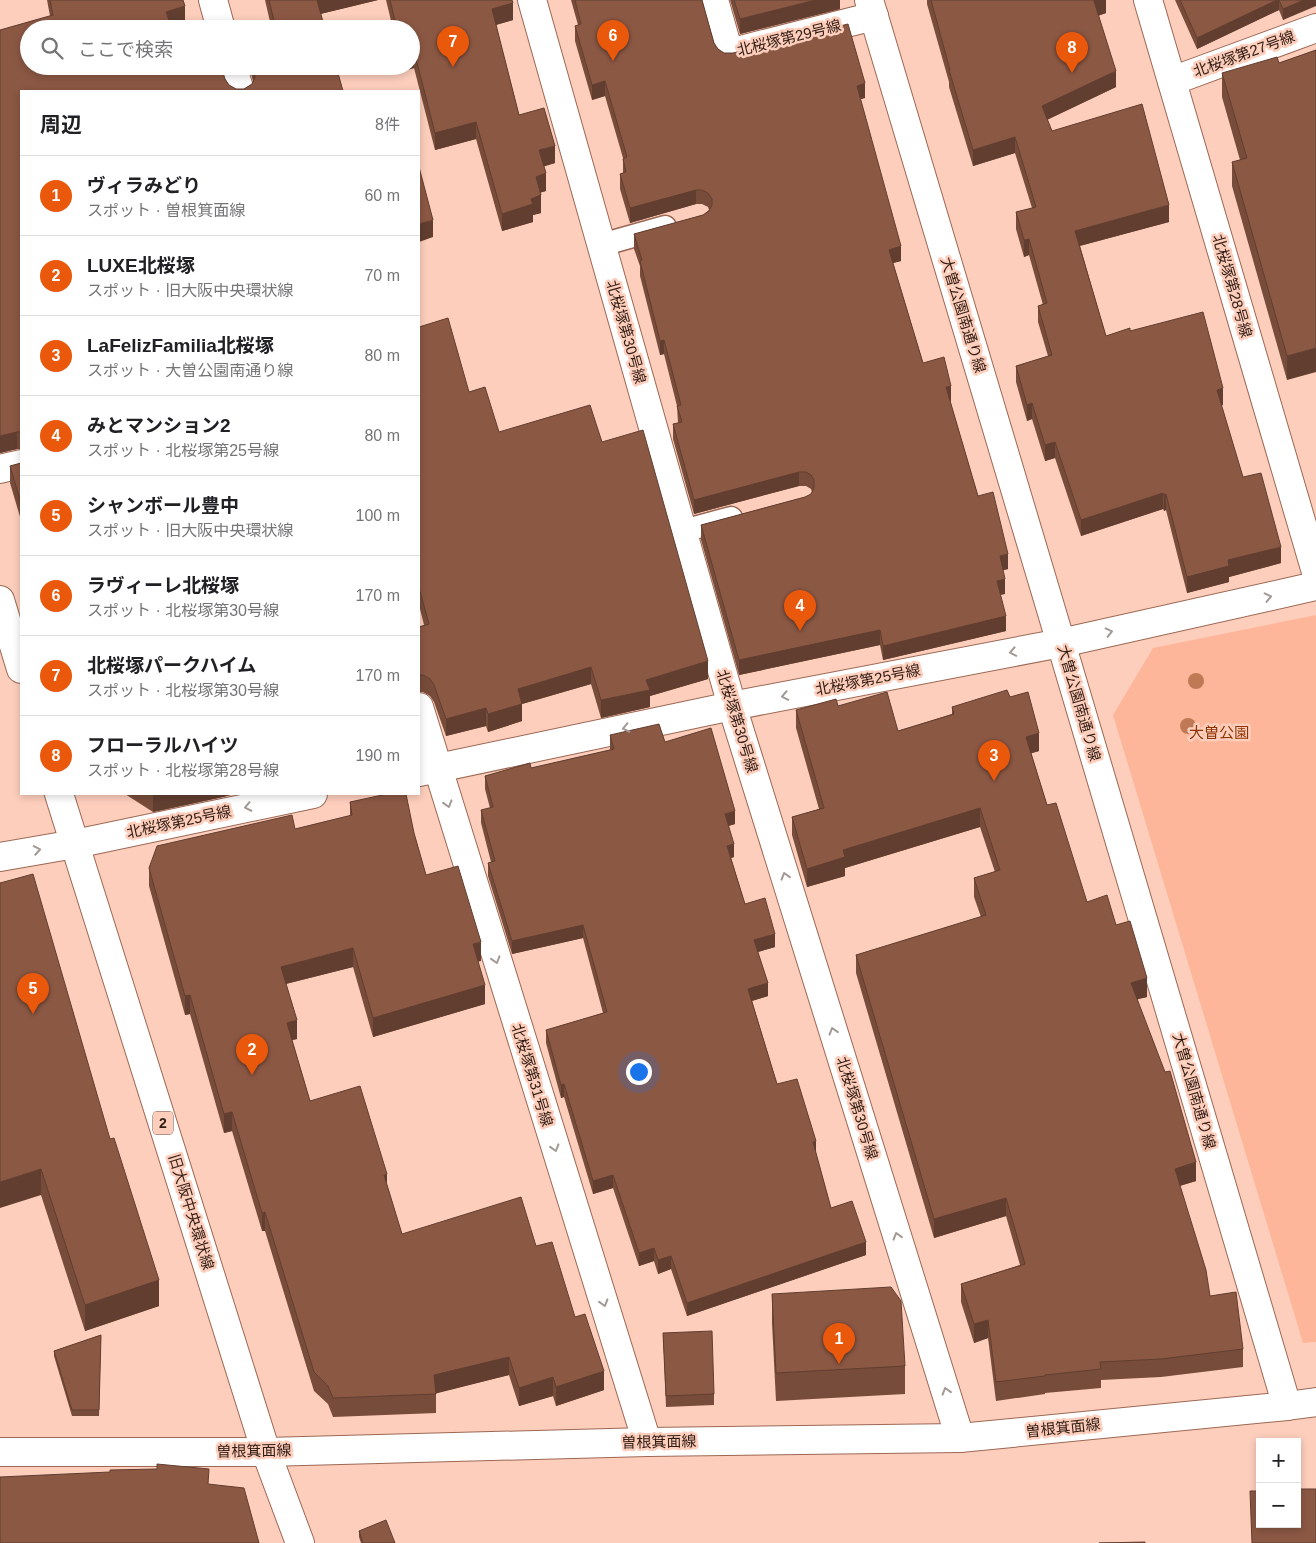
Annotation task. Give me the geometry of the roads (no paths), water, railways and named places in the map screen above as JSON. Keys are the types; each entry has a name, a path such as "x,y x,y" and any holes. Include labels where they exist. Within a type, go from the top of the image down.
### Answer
{"street":[{"path":"213,0 219,20"},
{"name":"北桜塚第30号線","path":"532,0 732,706 960,1438"},
{"name":"北桜塚第29号線","path":"714,0 729,53 872,8"},
{"name":"北桜塚第28号線","path":"1148,0 1316,572"},
{"name":"大曽公園南通り線","path":"872,8 1287,1406"},
{"name":"北桜塚第27号線","path":"1172,80 1316,28"},
{"path":"235,75 240,90"},
{"path":"0,469 20,464"},
{"name":"北桜塚第25号線","path":"428,770 732,706 1061,643 1316,586"},
{"path":"0,600 20,666"},
{"name":"北桜塚第31号線","path":"420,714 428,770 647,1442"},
{"name":"旧大阪中央環状線","path":"59,795 266,1452 300,1543"},
{"name":"北桜塚第25号線","path":"0,857 75,844 308,795"},
{"name":"曽根箕面線","path":"0,1452 266,1452 647,1442 960,1438 1316,1402"}],"lane":[{"path":"602,245 682,222"},
{"path":"683,531 747,514"}],"place":[{"name":"ラヴィーレ北桜塚","path":"613,61"},
{"name":"北桜塚パークハイム","path":"453,67"},
{"name":"フローラルハイツ","path":"1072,73"},
{"name":"みとマンション2","path":"800,631"},
{"name":"LaFelizFamilia北桜塚","path":"994,781"},
{"name":"シャンボール豊中","path":"33,1014"},
{"name":"LUXE北桜塚","path":"252,1075"},
{"name":"ヴィラみどり","path":"839,1364"}],"park label":[{"name":"大曽公園","path":"1219,733"}]}
